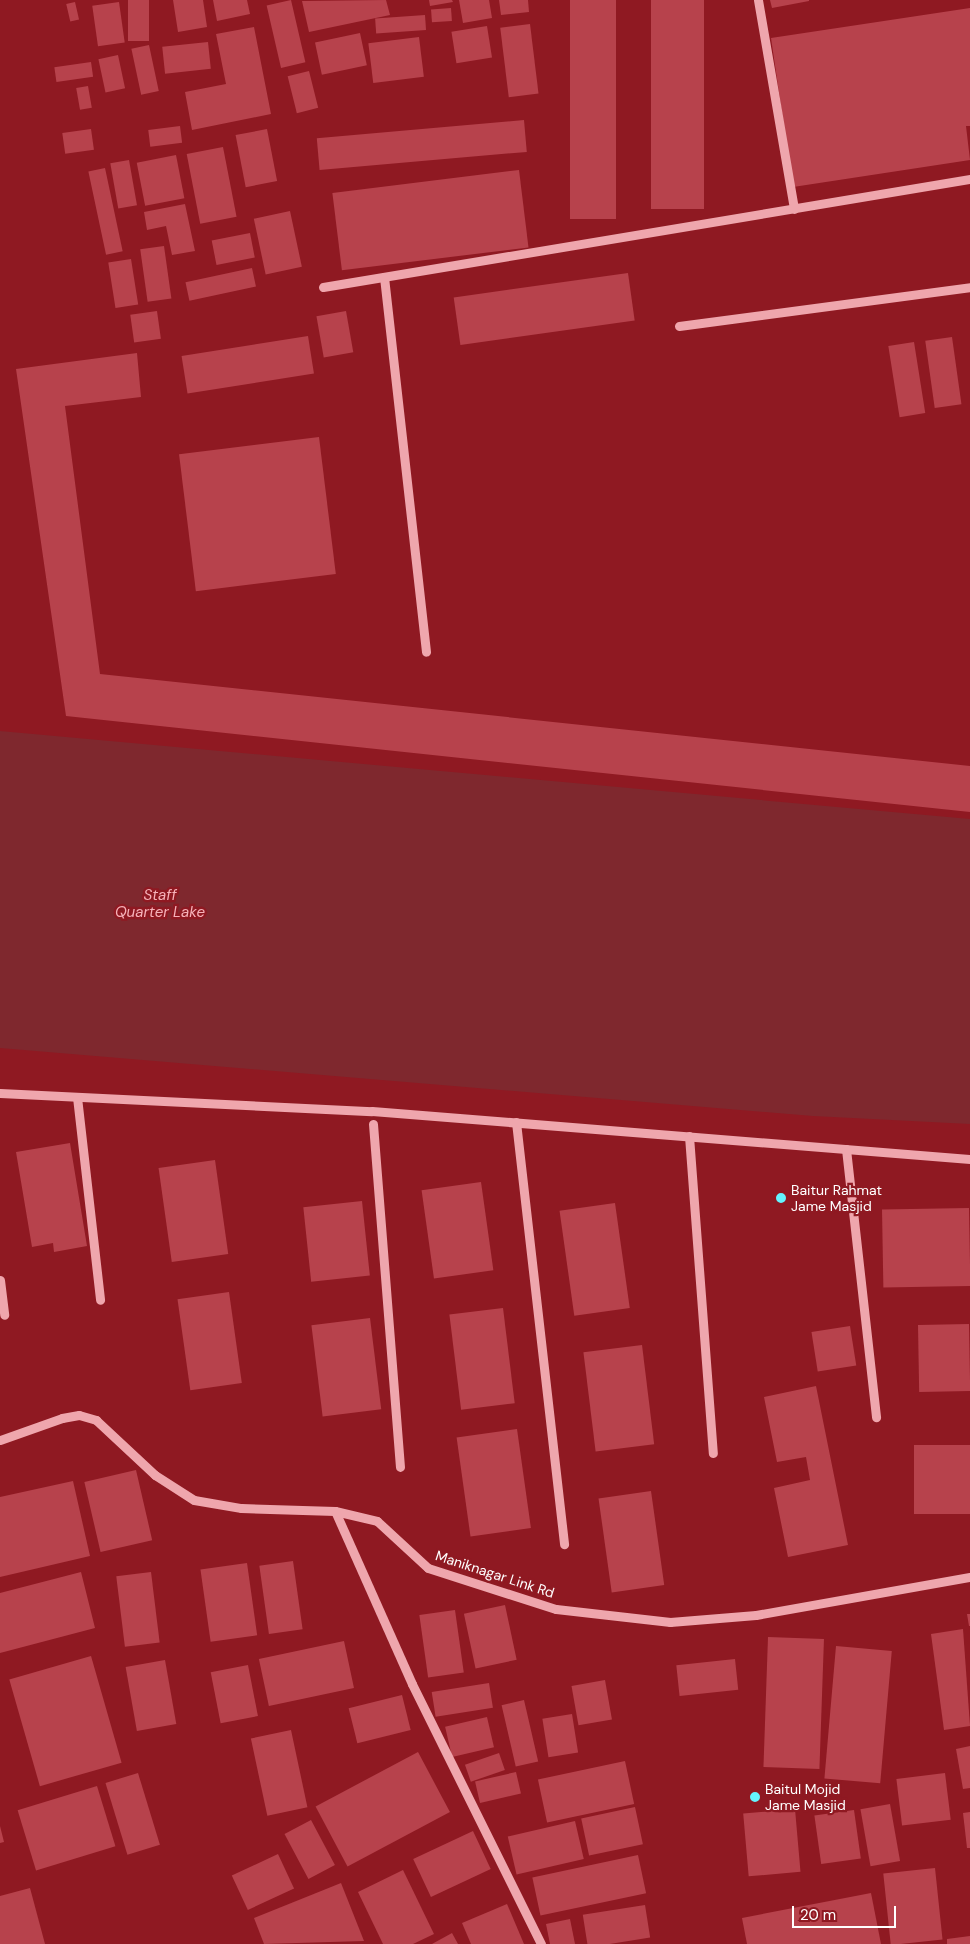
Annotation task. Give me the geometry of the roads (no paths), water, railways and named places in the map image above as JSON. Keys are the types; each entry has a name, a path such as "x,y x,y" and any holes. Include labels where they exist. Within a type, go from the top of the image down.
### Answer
{"street":[{"path":"758,0 794,209"},
{"path":"323,287 970,179"},
{"path":"384,277 426,652"},
{"path":"679,326 970,287"},
{"path":"0,1093 516,1122 970,1159"},
{"path":"78,1097 100,1300"},
{"path":"516,1122 564,1544"},
{"path":"373,1124 400,1467"},
{"path":"689,1136 713,1453"},
{"path":"846,1149 876,1417"},
{"path":"0,1280 4,1315"},
{"name":"Maniknagar Link Rd","path":"0,1440 79,1415 96,1420 155,1475 194,1500 240,1508 335,1511 377,1521 428,1568 556,1609 670,1622 756,1615 970,1577"},
{"path":"335,1511 412,1684 540,1944"}],"water":[{"name":"Staff Quarter Lake","path":"0,731 970,819 970,1124 813,1116 0,1048"}],"place":[{"name":"Baitur Rahmat Jame Masjid","path":"781,1198"},
{"name":"Baitul Mojid Jame Masjid","path":"755,1797"}]}
